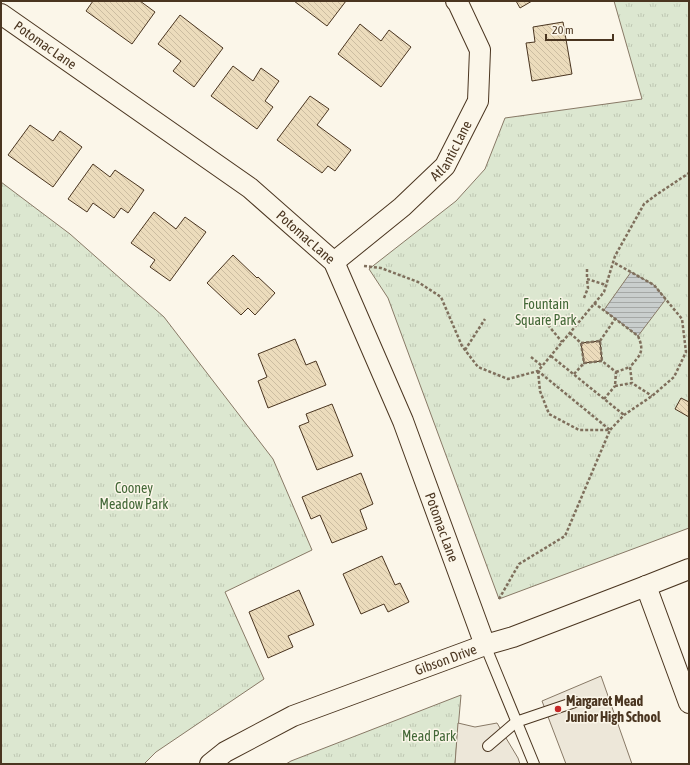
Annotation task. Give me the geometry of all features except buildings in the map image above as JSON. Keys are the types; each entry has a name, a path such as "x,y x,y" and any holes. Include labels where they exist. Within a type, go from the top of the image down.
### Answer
{"street":[{"name":"Atlantic Lane","path":"334,262 402,206 445,166 478,101 480,50 456,1"},
{"name":"Potomac Lane","path":"1,14 250,188 334,262 403,422 485,645"},
{"name":"Gibson Drive","path":"210,764 225,752 293,716 485,645 513,637 689,569"},
{"path":"646,586 689,703"}],"lane":[{"path":"485,645 534,764"},
{"path":"488,746 516,722 575,702"}],"path":[{"path":"361,266 381,268 418,282 441,297 462,346 478,367 508,379 538,371 604,292 615,256 644,204 689,173"},
{"path":"499,599 519,564 565,536 610,430 624,415 652,396 674,377 686,352 682,319 654,285 613,262"},
{"path":"584,298 588,288 586,269"},
{"path":"587,279 606,285"},
{"path":"594,303 638,336 642,344 641,353 630,366 616,372"},
{"path":"465,350 485,319"},
{"path":"602,361 600,340 615,319"},
{"path":"548,325 562,342"},
{"path":"570,333 581,343 584,363"},
{"path":"581,343 600,340"},
{"path":"550,356 624,415"},
{"path":"531,357 542,366"},
{"path":"574,374 584,363 602,361 616,372"},
{"path":"630,366 632,383"},
{"path":"538,371 610,430"},
{"path":"538,371 540,391 549,414 579,430 610,430"},
{"path":"616,372 616,386"},
{"path":"604,399 616,386 632,383 652,396"}],"green space":[{"name":"Fountain Square Park","path":"614,1 689,1 689,528 499,599 388,298 369,269 456,201 485,169 505,118 642,99"},
{"name":"Cooney Meadow Park","path":"1,182 70,234 164,317 273,459 312,550 225,592 264,679 156,752 144,764 1,764"},
{"name":"Mead Park","path":"461,695 455,764 286,764 291,761"}],"shaded area":[{"path":"631,272 654,285 666,299 638,336 604,310"},
{"path":"601,676 632,764 566,764 542,701"},
{"path":"458,723 475,727 497,723 520,764 455,764"}],"place":[{"name":"Margaret Mead Junior High School","path":"558,709"}]}
